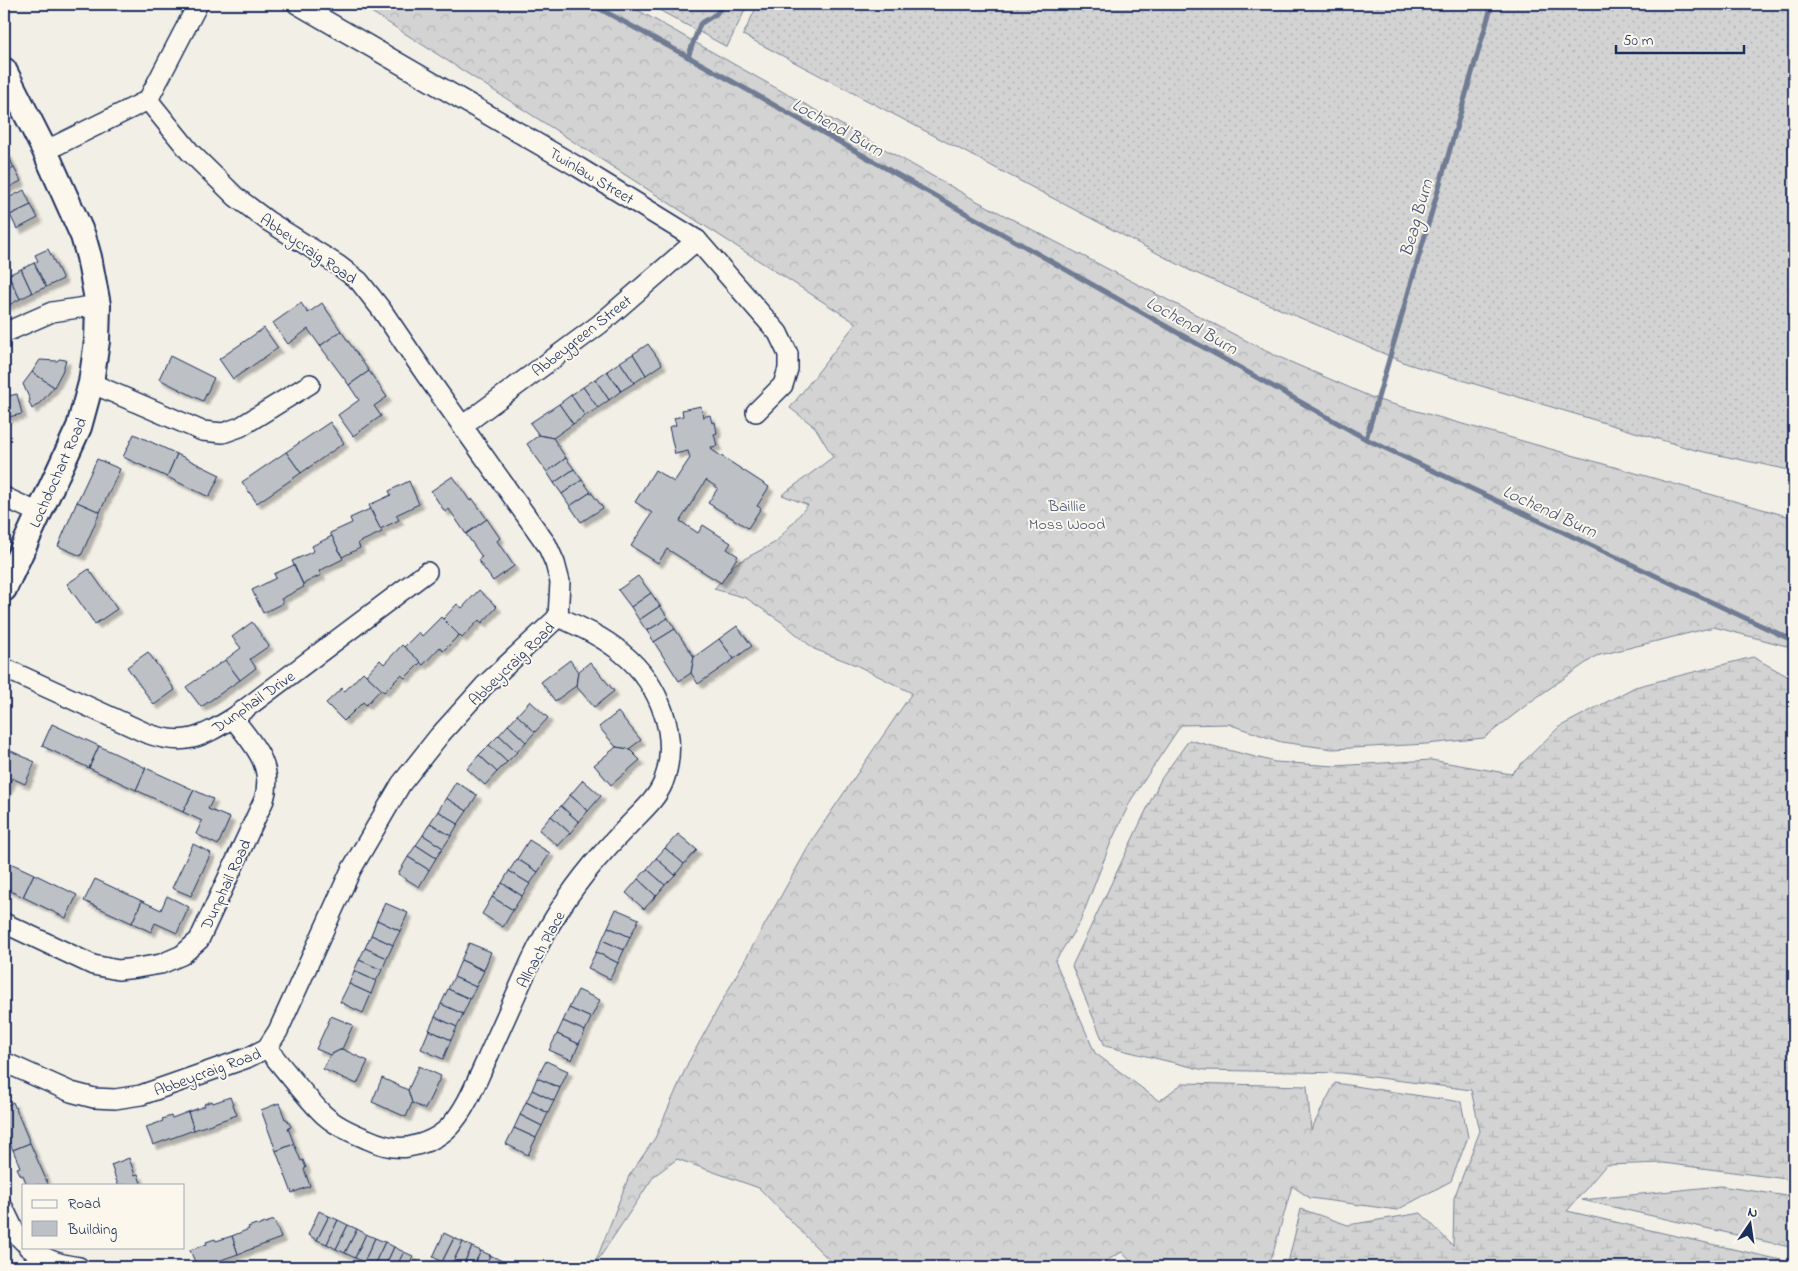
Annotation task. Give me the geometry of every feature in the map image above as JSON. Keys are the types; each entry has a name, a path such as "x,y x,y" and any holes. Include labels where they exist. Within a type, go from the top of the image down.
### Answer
{"street":[{"path":"45,151 148,100 198,4"},
{"name":"Twinlaw Street","path":"297,4 578,167 697,240 778,333 788,354 788,369 783,385 756,412"},
{"name":"Lochdochart Road","path":"4,70 45,151 83,236 98,305 97,341 91,383 79,427 4,589"},
{"name":"Abbeycraig Road","path":"4,1062 71,1092 94,1098 115,1099 141,1095 247,1058 267,1048 278,1032 351,870 401,784 439,736 484,686 558,617 560,582 555,563 547,545 381,309 359,281 338,265 268,221 236,197 190,152 148,100"},
{"name":"Abbeygreen Street","path":"462,426 600,324 697,240"},
{"path":"4,333 52,312 98,305"},
{"path":"91,383 202,431 224,433 240,427 310,384"},
{"path":"4,497 39,514"},
{"name":"Dunphail Drive","path":"4,668 158,737 172,740 188,739 204,735 233,718 427,572"},
{"name":"Allnach Place","path":"267,1048 320,1112 352,1133 376,1143 391,1147 406,1147 426,1143 449,1127 460,1112 474,1086 533,957 559,911 592,865 649,804 662,783 668,758 669,737 663,709 653,689 638,669 622,653 601,637 558,617"},
{"name":"Dunphail Road","path":"4,923 93,965 118,970 161,964 182,955 199,940 264,800 268,786 264,762 233,718"},
{"path":"4,1209 16,1234 22,1240"},
{"path":"29,1248 44,1258 58,1264 79,1267"}],"green space":[{"name":"Baillie Moss Wood","path":"359,4 627,4 975,200 1272,354 1378,400 1794,518 1794,648 1714,627 1596,656 1533,700 1484,738 1427,744 1333,749 1281,742 1228,724 1181,725 1131,800 1111,842 1080,922 1055,961 1095,1053 1159,1101 1183,1083 1307,1086 1311,1130 1335,1083 1461,1102 1468,1137 1451,1181 1397,1210 1310,1198 1292,1186 1273,1253 1266,1267 1136,1267 1122,1252 1095,1267 838,1267 759,1188 677,1159 654,1176 594,1266 629,1176 655,1138 688,1063 737,974 814,837 912,693 856,665 814,649 783,623 746,598 714,589 735,564 776,542 808,505 782,495 833,457 815,427 790,408 856,323"},
{"path":"648,4 748,4 727,47"},
{"path":"758,4 1794,4 1794,471 1695,450 1408,364 1191,271 743,35"},
{"path":"1753,657 1794,680 1794,1180 1663,1163 1606,1165 1567,1211 1794,1263 1794,1267 1287,1267 1301,1209 1348,1225 1421,1213 1453,1246 1454,1198 1480,1131 1471,1090 1342,1073 1204,1070 1105,1046 1072,966 1161,779 1189,740 1275,762 1335,766 1431,760 1511,774 1559,727 1635,687"},
{"path":"1720,1186 1794,1197 1794,1248 1582,1200"}],"building":[{"path":"7,153 14,168 4,173 4,155"},
{"path":"14,168 21,181 4,190 4,173"},
{"path":"24,190 31,205 10,215 4,200"},
{"path":"31,205 38,218 17,229 10,215"},
{"path":"48,249 63,279 46,287 34,263 38,261 35,255"},
{"path":"34,263 46,287 32,293 21,269"},
{"path":"21,269 32,293 20,299 8,275"},
{"path":"8,275 20,299 7,306 4,299 4,277"},
{"path":"301,303 308,313 322,303 341,331 320,346 308,329 288,344 273,323"},
{"path":"264,328 278,348 233,379 219,359"},
{"path":"341,331 369,371 349,385 320,346"},
{"path":"648,344 662,364 646,375 633,354"},
{"path":"633,354 646,375 634,383 620,362"},
{"path":"170,356 214,378 203,401 159,379"},
{"path":"59,359 66,360 54,387 32,372 40,360 57,361"},
{"path":"620,362 634,383 621,391 607,371"},
{"path":"369,371 387,397 374,406 381,416 353,436 338,415 359,400 349,385"},
{"path":"607,371 621,391 609,400 595,379"},
{"path":"32,372 54,387 32,409 23,384"},
{"path":"595,379 609,400 598,408 583,387"},
{"path":"583,387 598,408 585,416 571,395"},
{"path":"17,394 22,414 4,418 4,397"},
{"path":"571,395 585,416 573,424 559,404"},
{"path":"559,404 573,424 553,438 539,435 530,423"},
{"path":"701,406 703,417 710,415 712,423 715,422 717,433 714,434 717,446 711,447 712,450 769,487 757,506 761,508 748,528 708,503 718,488 706,480 680,521 698,533 703,525 731,543 727,549 738,556 721,583 667,549 658,563 631,546 652,513 635,502 655,470 674,482 690,458 688,451 675,454 669,427 676,425 674,418 683,416 682,410"},
{"path":"330,422 344,443 301,473 286,452"},
{"path":"134,434 177,454 167,477 123,457"},
{"path":"539,435 553,438 566,458 547,472 527,444"},
{"path":"286,452 301,473 257,503 242,482"},
{"path":"177,454 220,475 209,497 167,477"},
{"path":"566,458 574,469 554,483 547,472"},
{"path":"97,459 120,469 100,512 77,502"},
{"path":"574,469 582,480 562,494 554,483"},
{"path":"453,476 470,501 473,499 487,519 466,534 449,509 445,512 431,491"},
{"path":"582,480 591,492 570,506 562,494"},
{"path":"409,481 419,504 396,515 399,520 380,529 369,505 391,495 389,491"},
{"path":"591,492 603,508 581,522 570,506"},
{"path":"77,502 100,512 81,556 58,546"},
{"path":"370,509 382,532 358,543 360,548 342,557 330,533 352,523 350,518"},
{"path":"487,519 500,538 497,541 514,566 493,581 478,560 482,557 466,534"},
{"path":"332,536 343,559 319,571 321,575 303,584 292,561 314,551 312,546"},
{"path":"294,565 304,587 281,599 283,603 263,613 252,590 276,578 274,574"},
{"path":"89,569 117,609 95,624 67,584"},
{"path":"638,576 651,593 631,607 618,590"},
{"path":"479,590 497,607 482,623 479,620 462,638 443,619 457,604 462,608"},
{"path":"651,593 660,606 639,620 631,607"},
{"path":"660,606 668,618 647,631 639,620"},
{"path":"441,617 459,635 443,651 440,647 423,665 404,647 419,632 422,636"},
{"path":"668,618 675,629 654,642 647,631"},
{"path":"252,622 269,646 250,659 256,668 240,680 225,660 241,648 232,637"},
{"path":"737,626 752,646 734,659 719,639"},
{"path":"675,629 694,657 691,673 679,681 654,642"},
{"path":"719,639 734,659 698,684 691,673 694,657"},
{"path":"402,645 421,662 405,678 401,675 384,692 366,675 380,660 384,664"},
{"path":"148,652 175,690 154,705 127,667"},
{"path":"225,660 240,680 201,707 186,687"},
{"path":"570,660 578,672 576,686 555,701 541,682"},
{"path":"590,662 614,691 594,707 576,686 578,672"},
{"path":"363,672 381,689 366,705 363,702 344,721 326,703 342,688 345,691"},
{"path":"530,701 548,718 535,732 517,715"},
{"path":"618,712 641,740 629,749 616,747 599,727"},
{"path":"517,715 535,732 526,742 508,725"},
{"path":"52,724 99,746 89,768 42,746"},
{"path":"508,725 526,742 517,752 499,735"},
{"path":"499,735 517,752 507,762 489,745"},
{"path":"489,745 507,762 497,772 479,755"},
{"path":"99,746 146,768 136,790 89,768"},
{"path":"616,747 629,749 640,760 611,785 594,765"},
{"path":"9,750 35,762 25,784 12,778 4,796 4,762"},
{"path":"479,755 497,772 485,785 467,769"},
{"path":"146,768 194,790 183,812 136,790"},
{"path":"583,780 601,796 588,811 570,795"},
{"path":"456,782 477,795 467,811 446,798"},
{"path":"194,790 213,799 208,809 230,818 218,845 196,834 202,821 183,812"},
{"path":"570,795 588,811 579,822 561,806"},
{"path":"446,798 467,811 458,824 438,811"},
{"path":"561,806 579,822 570,833 551,816"},
{"path":"438,811 458,824 451,836 430,823"},
{"path":"551,816 570,833 558,846 539,830"},
{"path":"430,823 451,836 443,848 423,835"},
{"path":"678,834 697,850 684,864 665,848"},
{"path":"423,835 443,848 436,858 416,845"},
{"path":"529,840 550,853 538,872 517,859"},
{"path":"193,844 211,853 191,896 172,888"},
{"path":"416,845 436,858 429,870 408,857"},
{"path":"665,848 684,864 675,875 656,858"},
{"path":"408,857 429,870 419,887 398,874"},
{"path":"656,858 675,875 665,885 647,869"},
{"path":"517,859 538,872 530,884 509,871"},
{"path":"4,860 34,874 23,897 4,888"},
{"path":"647,869 665,885 656,896 638,879"},
{"path":"509,871 530,884 522,896 502,883"},
{"path":"34,874 77,895 66,918 23,897"},
{"path":"95,879 142,901 132,923 84,901"},
{"path":"638,879 656,896 644,909 626,893"},
{"path":"502,883 522,896 513,910 492,897"},
{"path":"167,896 189,907 177,933 155,923 151,932 132,923 142,901 161,910"},
{"path":"492,897 513,910 503,927 482,914"},
{"path":"385,903 408,913 400,931 377,920"},
{"path":"616,909 639,919 630,937 608,927"},
{"path":"377,920 400,931 393,945 371,935"},
{"path":"608,927 630,937 624,950 602,940"},
{"path":"371,935 393,945 387,958 365,948"},
{"path":"602,940 624,950 618,963 596,952"},
{"path":"469,943 491,952 484,970 461,960"},
{"path":"365,948 387,958 382,970 359,960"},
{"path":"596,952 618,963 610,979 588,968"},
{"path":"359,960 382,970 376,981 354,971"},
{"path":"461,960 484,971 476,987 454,977"},
{"path":"354,971 376,981 371,994 349,984"},
{"path":"454,977 476,987 470,999 448,989"},
{"path":"349,984 371,994 363,1013 340,1002"},
{"path":"448,989 470,999 463,1014 441,1004"},
{"path":"578,990 600,1000 591,1018 569,1008"},
{"path":"441,1004 463,1014 457,1027 435,1017"},
{"path":"569,1008 591,1018 585,1031 563,1021"},
{"path":"331,1016 353,1025 342,1049 330,1055 316,1049"},
{"path":"435,1017 457,1027 451,1040 429,1030"},
{"path":"563,1021 585,1031 579,1044 557,1034"},
{"path":"429,1030 451,1040 443,1059 421,1049"},
{"path":"557,1034 579,1044 572,1060 549,1050"},
{"path":"342,1049 368,1061 357,1084 323,1069 330,1055"},
{"path":"546,1061 568,1071 560,1088 537,1078"},
{"path":"419,1066 441,1076 425,1109 412,1103 408,1090"},
{"path":"382,1078 408,1090 412,1103 406,1117 372,1102"},
{"path":"537,1078 560,1088 554,1101 532,1090"},
{"path":"532,1090 554,1101 548,1113 526,1102"},
{"path":"230,1097 237,1115 194,1130 188,1112 205,1106 204,1104 212,1101 213,1103"},
{"path":"13,1102 30,1143 13,1150 6,1135 4,1136 4,1107"},
{"path":"526,1102 548,1113 542,1126 520,1115"},
{"path":"279,1103 285,1119 287,1119 291,1127 288,1128 294,1144 276,1151 261,1110"},
{"path":"188,1112 194,1130 153,1145 146,1127 163,1121 162,1119 171,1116 172,1118"},
{"path":"520,1115 542,1126 536,1138 514,1128"},
{"path":"514,1128 536,1138 528,1155 506,1144"},
{"path":"30,1143 48,1184 27,1184 23,1175 21,1176 17,1168 20,1167 13,1150"},
{"path":"294,1144 301,1161 303,1160 310,1186 292,1193 276,1151"},
{"path":"129,1158 135,1175 138,1174 141,1183 118,1184 111,1165"},
{"path":"319,1211 329,1216 317,1240 308,1235"},
{"path":"329,1216 338,1220 327,1244 317,1240"},
{"path":"274,1220 281,1238 238,1254 232,1236 249,1229 248,1227"},
{"path":"338,1220 348,1225 336,1249 327,1244"},
{"path":"348,1225 357,1229 345,1253 336,1249"},
{"path":"357,1229 366,1234 355,1258 345,1253"},
{"path":"444,1233 454,1238 442,1262 433,1257"},
{"path":"366,1234 375,1238 364,1262 355,1258"},
{"path":"232,1236 238,1254 197,1267 190,1250 215,1239 216,1241"},
{"path":"375,1238 385,1242 373,1267 364,1262"},
{"path":"454,1238 463,1242 451,1266 442,1262"},
{"path":"385,1242 394,1247 385,1267 373,1267"},
{"path":"463,1242 472,1247 462,1267 451,1266"},
{"path":"394,1247 404,1252 396,1267 385,1267"},
{"path":"472,1247 481,1251 473,1267 462,1267"},
{"path":"481,1251 490,1255 485,1267 473,1267"},
{"path":"404,1252 413,1256 408,1267 396,1267"},
{"path":"490,1255 500,1260 497,1267 485,1267"},
{"path":"500,1260 510,1265 509,1267 497,1267"}],"waterway":[{"name":"Lochend Burn","path":"591,4 705,66 1366,439 1794,641"},
{"path":"688,57 700,24 716,14 724,4"},
{"name":"Beag Burn","path":"1366,439 1492,4"}]}
